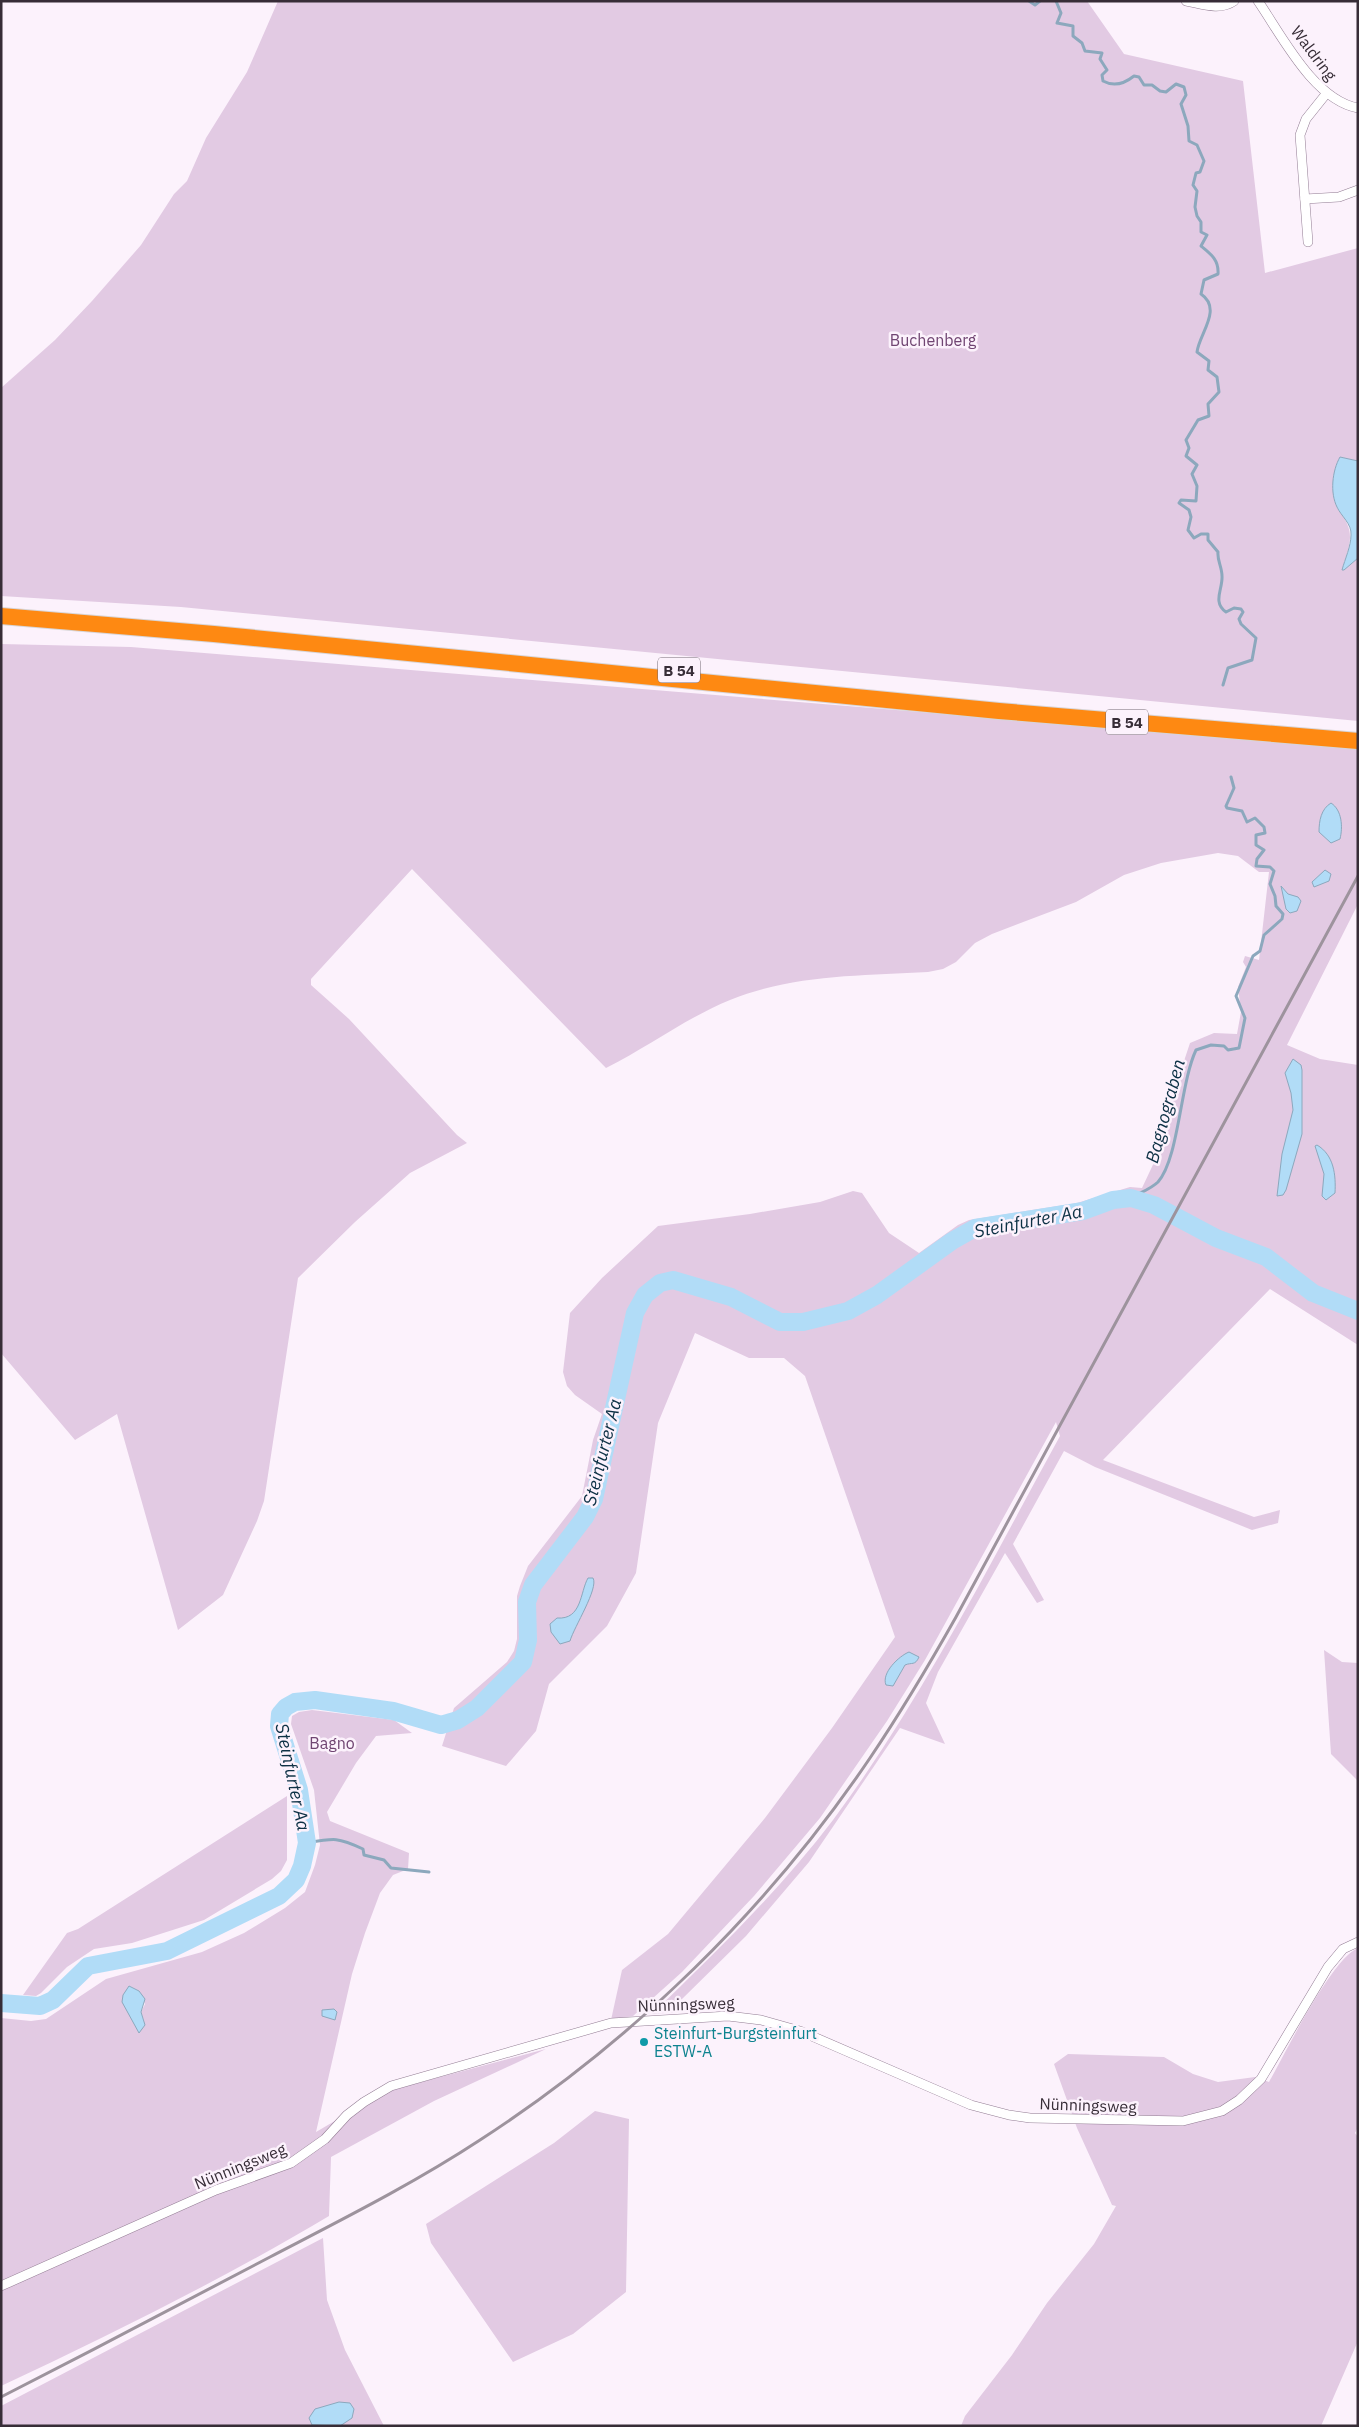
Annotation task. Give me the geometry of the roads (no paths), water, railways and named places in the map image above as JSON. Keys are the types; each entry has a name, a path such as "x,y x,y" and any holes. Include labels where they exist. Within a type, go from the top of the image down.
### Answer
{"highway":[{"name":"B 54","path":"1,607 455,648 989,701 1358,731"},
{"name":"B 54","path":"1,616 214,634 999,711 1358,742"}],"street":[{"path":"1186,1 1216,7 1228,6 1234,1"},
{"name":"Waldring","path":"1258,1 1307,73 1326,94 1339,102 1358,108"},
{"path":"1308,242 1300,135 1306,119 1326,94"},
{"path":"1305,199 1339,197 1358,190"},
{"name":"Nünningsweg","path":"1,2286 216,2190 291,2163 325,2139 347,2115 391,2086 611,2023 728,2016 779,2024 825,2040 971,2105 1009,2115 1052,2120 1160,2122 1202,2118 1222,2111 1252,2090 1328,1967 1343,1949 1358,1942"}],"water":[{"path":"1340,457 1358,461 1358,558 1344,570 1342,570 1350,544 1351,531 1337,507 1333,495 1335,469"},
{"path":"1331,803 1335,806 1341,819 1341,829 1340,839 1331,843 1319,832 1319,824 1325,809"},
{"path":"1325,870 1331,874 1329,881 1314,887 1312,882"},
{"path":"1281,886 1288,894 1298,897 1301,901 1297,911 1290,913 1286,909"},
{"path":"1293,1059 1301,1065 1302,1070 1302,1134 1286,1190 1283,1195 1277,1196 1282,1154 1293,1110 1291,1093 1285,1073"},
{"path":"1317,1145 1327,1154 1333,1166 1335,1193 1326,1200 1322,1196 1324,1174 1315,1146"},
{"path":"588,1578 593,1578 594,1583 589,1599 570,1641 560,1644 551,1632 550,1624 557,1618 571,1615 576,1610"},
{"path":"909,1652 919,1657 918,1660 915,1663 905,1665 893,1686 886,1685 885,1680 888,1670 900,1657"},
{"path":"129,1986 139,1991 145,1999 141,2012 145,2025 139,2033 122,2002 123,1995"},
{"path":"334,2009 337,2012 335,2020 322,2016 322,2010"},
{"path":"339,2402 350,2403 354,2409 352,2418 340,2426 312,2425 309,2418 315,2409"}],"waterway":[{"name":"Bagnograben","path":"1029,1 1035,5 1040,1"},
{"name":"Bagnograben","path":"1056,1 1061,13 1057,23 1073,26 1073,36 1082,43 1085,51 1102,53 1100,59 1107,70 1102,75 1103,81 1119,84 1134,76 1139,77 1144,85 1152,85 1160,91 1166,92 1176,84 1184,87 1186,95 1181,104 1188,126 1189,141 1197,145 1204,161 1200,172 1196,173 1193,185 1197,191 1195,207 1201,222 1201,232 1207,235 1201,246 1216,261 1218,274 1204,280 1201,294 1207,300 1210,314 1197,352 1209,361 1208,370 1217,377 1219,392 1208,404 1209,416 1198,420 1186,440 1189,448 1186,456 1197,465 1192,474 1197,486 1196,501 1181,500 1179,503 1189,510 1191,517 1188,530 1194,538 1201,534 1208,534 1208,540 1218,552 1222,576 1219,600 1222,608 1226,612 1234,608 1241,609 1243,612 1239,619 1241,624 1256,638 1252,660 1228,668 1223,685"},
{"name":"Bagnograben","path":"1131,1198 1158,1182 1165,1171 1171,1156 1186,1082 1196,1050 1211,1045 1224,1046 1228,1050 1239,1048 1245,1018 1236,996 1253,956 1260,951 1264,935 1282,919 1283,914 1276,906 1275,896 1270,884 1274,871 1270,867 1256,866 1257,859 1264,850 1256,845 1256,835 1265,833 1264,827 1255,818 1247,822 1242,811 1227,808 1226,806 1234,788 1231,777"},
{"name":"Steinfurter Aa","path":"1,2003 40,2006 53,2000 88,1966 167,1951 279,1896 296,1880 302,1866 307,1843 299,1790 279,1726 280,1714 286,1707 295,1702 315,1700 393,1711 441,1725 458,1720 477,1708 523,1662 528,1640 527,1602 533,1585 585,1517 594,1499 635,1313 645,1295 660,1283 673,1280 731,1297 780,1322 803,1322 848,1311 877,1295 952,1241 975,1228 1083,1211 1113,1200 1131,1198 1154,1205 1216,1238 1266,1257 1313,1293 1358,1311"},
{"path":"307,1843 330,1840 348,1842 363,1849 364,1855 384,1860 391,1868 429,1872"}],"railway":[{"path":"1,2397 376,2201 429,2172 480,2140 537,2101 591,2060 644,2015 742,1919 788,1867 830,1814 870,1758 925,1671 1358,876"}],"place":[{"name":"Steinfurt-Burgsteinfurt ESTW-A","path":"644,2042"}],"park label":[{"name":"Buchenberg","path":"933,340"},
{"name":"Bagno","path":"332,1743"}]}
